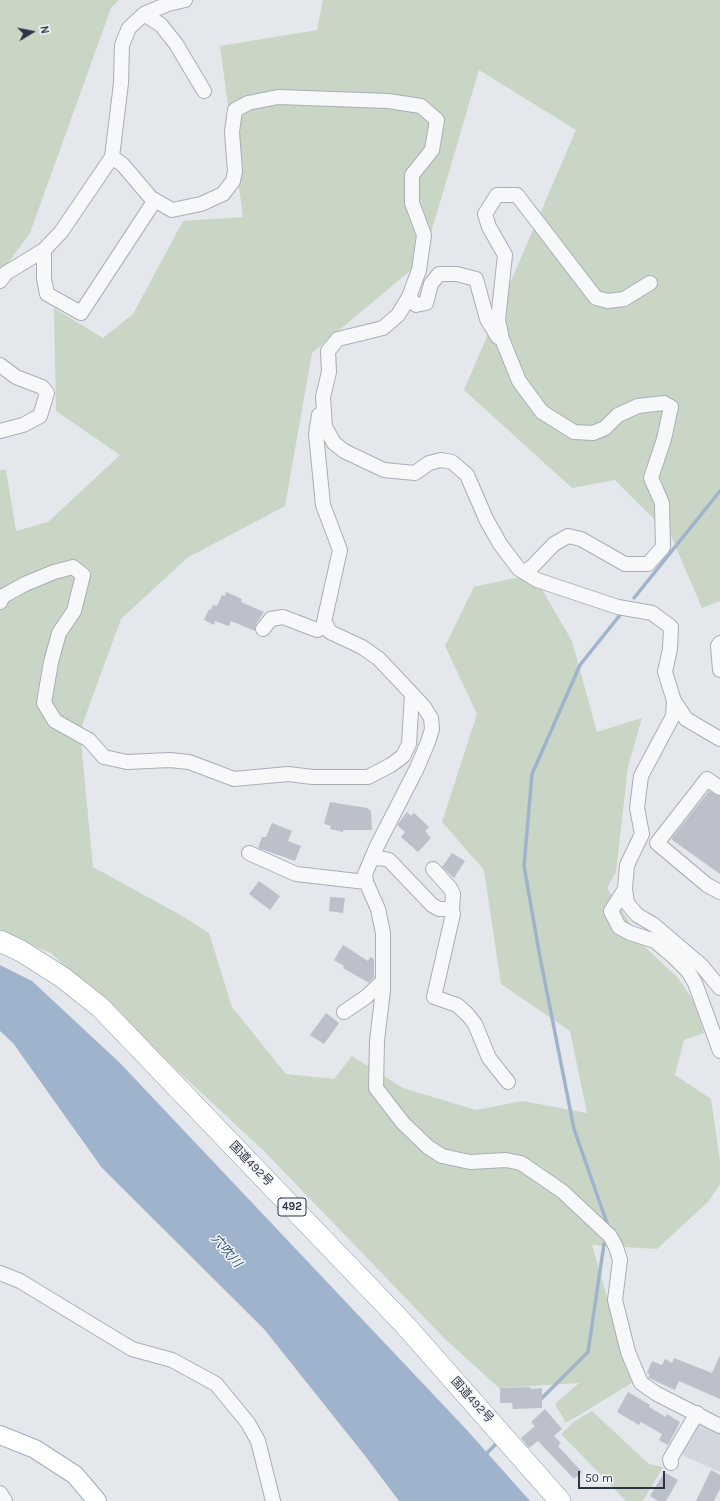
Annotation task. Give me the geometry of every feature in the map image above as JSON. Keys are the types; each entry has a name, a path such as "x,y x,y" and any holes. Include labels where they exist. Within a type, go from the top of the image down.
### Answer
{"highway":[{"name":"国道492号","path":"0,941 21,951 62,977 100,1007 405,1325 560,1501"}],"main road":[{"path":"0,1435 35,1449 75,1475 97,1501"}],"street":[{"path":"0,281 6,273 44,250 61,232 112,157 121,83 122,46 129,28 144,14 168,4 183,1"},
{"path":"144,14 161,25 204,91"},
{"path":"112,157 123,166 136,183 155,200 172,210 202,204 223,194 233,181 235,171 232,132 235,110 248,102 278,97 388,100 421,106 437,120 432,150 412,175 412,203 424,235 419,270 409,297 398,315 383,328 338,339 328,351 329,372 316,434 324,505 340,550 324,622 330,632 362,647 379,659 424,707 430,718 432,729 418,768 365,874 366,882 378,909 383,933 383,981 377,1041 376,1088 403,1123 428,1147 442,1156 470,1162 506,1160 521,1163 562,1191 610,1236 616,1247 620,1260 615,1300 628,1352 641,1383 657,1394 720,1426"},
{"path":"524,572 532,567 554,544 568,536 581,539 625,564 648,564 663,547 662,503 651,478 664,439 671,407 664,403 638,406 618,415 605,428 593,433 574,432 542,412 519,381 505,347 498,320 505,255 489,227 485,214 497,195 518,195 596,298 608,300 624,299 650,283"},
{"path":"44,250 44,279 47,294 81,313 155,200"},
{"path":"409,297 416,305 426,303 431,284 439,274 457,274 476,279 487,319 505,347"},
{"path":"0,365 16,376 42,386 47,393 40,416 24,425 0,430"},
{"path":"323,397 324,428 334,443 344,451 384,470 415,473 429,463 441,460 452,462 467,475 486,519 500,544 519,569 537,580 618,607 652,613 671,627 670,649 665,672 674,701 686,719 720,739"},
{"path":"0,602 3,596 8,593 54,572 74,568 83,575 74,611 59,633 51,662 44,703 55,721 89,740 104,757 127,762 170,760 188,762 234,779 288,774 313,777 368,777 391,766 403,756 409,744 412,694"},
{"path":"263,630 271,620 283,617 317,630 327,626"},
{"path":"720,643 718,646 720,670"},
{"path":"674,701 673,716 641,776 638,808 642,834 627,865 625,889 627,903 637,915 654,925 700,965 720,988"},
{"path":"720,788 707,779 657,843 707,885 720,892"},
{"path":"249,853 296,874 366,882"},
{"path":"371,860 380,858 389,860 432,905 439,909 452,909"},
{"path":"433,869 450,888 453,894 453,914 434,997 457,1005 467,1014 475,1024 489,1058 508,1082"},
{"path":"625,889 611,911 619,927 630,933 655,942 673,956 688,971 695,983 720,1051"},
{"path":"344,1012 366,997 383,981"},
{"path":"0,1274 20,1282 132,1349 172,1360 216,1384 248,1423 258,1441 273,1501"},
{"path":"671,1462 670,1458 697,1414"},
{"path":"0,1493 5,1501"}],"shaded area":[{"path":"698,1417 720,1430 720,1472 684,1456 679,1447"}],"green space":[{"path":"0,0 119,0 111,8 30,233 0,274"},
{"path":"323,0 720,0 720,601 702,608 671,536 615,480 572,488 464,390 576,130 479,70 423,260 312,353 285,506 187,558 121,619 80,731 93,867 184,917 209,933 232,1007 286,1074 334,1079 352,1056 403,1088 476,1110 523,1101 587,1113 570,1031 501,984 484,870 442,822 477,714 445,646 474,587 533,574 572,641 597,732 642,718 628,767 616,872 607,888 646,948 678,978 694,1002 704,1033 684,1040 675,1075 711,1099 720,1161 720,1184 708,1202 657,1249 592,1245 632,1383 566,1423 555,1404 579,1383 499,1388 445,1339 264,1151 51,953 0,933 0,470 6,470 16,531 48,522 120,455 56,411 54,308 103,338 133,314 183,221 243,217 220,46 317,30"},
{"path":"592,1411 649,1464 663,1467 643,1501 626,1501 561,1434 575,1421"}],"water":[{"name":"穴吹川","path":"0,965 32,981 120,1063 465,1428 530,1501 399,1501 366,1457 264,1329 102,1168 13,1043 0,1031"}],"building":[{"path":"226,592 242,599 241,602 264,612 256,624 255,631 231,621 229,626 215,621 214,625 204,620 209,609 211,610 213,605 217,606 222,595 225,596"},
{"path":"709,791 720,796 720,874 671,839"},
{"path":"330,802 367,808 371,811 372,830 343,830 343,832 330,829 331,826 324,824"},
{"path":"407,812 411,816 414,813 429,827 425,831 431,838 418,852 401,837 405,832 397,825"},
{"path":"272,823 292,831 288,841 301,846 295,861 258,848 262,837 266,837"},
{"path":"452,853 465,861 454,878 442,867"},
{"path":"259,881 280,896 270,910 249,894"},
{"path":"330,897 345,898 343,913 329,911"},
{"path":"343,945 368,961 370,957 374,959 374,977 369,983 343,968 344,966 334,960"},
{"path":"326,1013 339,1023 324,1044 310,1035"},
{"path":"720,1355 720,1399 679,1381 675,1390 648,1378 650,1374 647,1373 652,1361 662,1365 665,1359 672,1363 674,1358 712,1373"},
{"path":"530,1387 531,1389 542,1388 542,1408 513,1409 512,1403 500,1403 500,1388"},
{"path":"628,1392 650,1405 649,1407 666,1417 667,1414 680,1422 668,1445 659,1440 662,1434 641,1422 639,1425 617,1412"},
{"path":"545,1409 562,1429 554,1436 561,1443 558,1446 582,1472 574,1479 538,1441 529,1448 521,1438 535,1426 531,1422"},
{"path":"711,1470 720,1475 720,1489 714,1501 696,1501"},
{"path":"666,1473 678,1480 666,1501 658,1501 650,1496 662,1476 663,1477"}],"waterway":[{"path":"634,598 720,491"},
{"path":"607,1223 574,1129 540,957 524,866 532,774 580,665 620,615"},
{"path":"539,1401 588,1352 604,1244"},
{"path":"484,1456 499,1441"}]}
